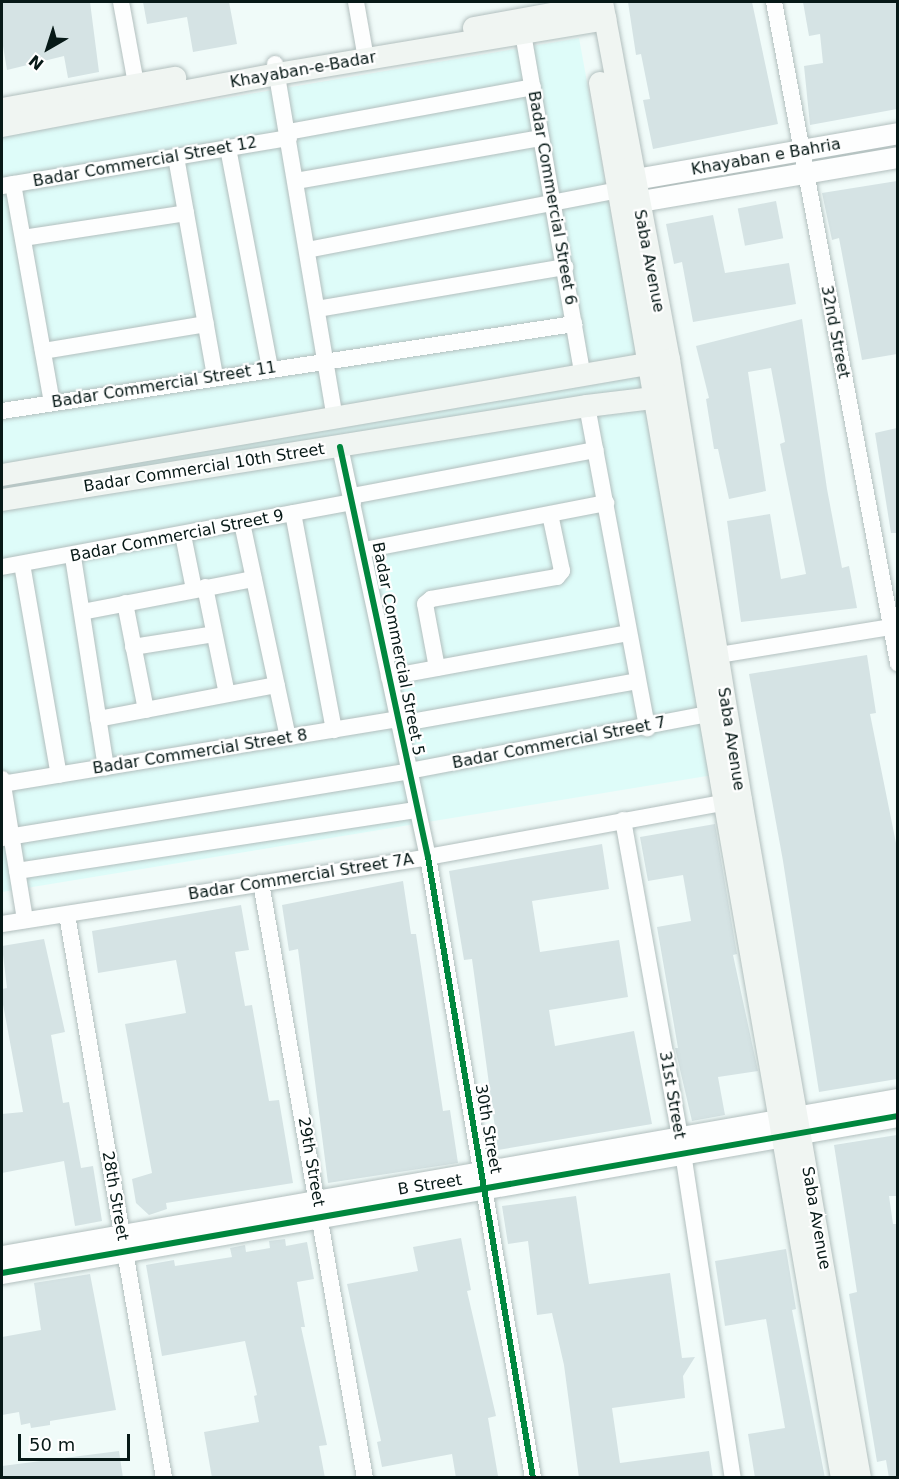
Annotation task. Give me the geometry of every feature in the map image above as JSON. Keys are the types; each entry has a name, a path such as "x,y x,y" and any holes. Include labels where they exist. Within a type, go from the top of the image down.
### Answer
{"main road":[{"name":"Khayaban-e-Badar","path":"2,126 276,69 522,28 595,10"},
{"name":"Saba Avenue","path":"595,10 625,192 660,362 708,657 791,1127 860,1478"},
{"name":"Khayaban-e-Badar","path":"2,109 136,84 276,69"},
{"name":"Badar Commercial 10th Street","path":"2,475 335,420 660,362"},
{"name":"Badar Commercial 10th Street","path":"2,500 586,406 665,397"},
{"name":"Saba Avenue","path":"708,657 709,714 733,801"},
{"name":"Saba Avenue","path":"791,1127 842,1478"}],"street":[{"path":"121,2 136,84"},
{"path":"356,2 365,53"},
{"name":"32nd Street","path":"774,2 800,151 894,627 897,663"},
{"name":"Badar Commercial Street 6","path":"522,28 583,376"},
{"path":"276,69 335,420"},
{"name":"Badar Commercial Street 12","path":"8,185 228,148 533,87"},
{"name":"Khayaban e Bahria","path":"625,192 800,151 897,133"},
{"path":"296,182 541,138"},
{"path":"228,148 270,369"},
{"path":"176,157 215,377"},
{"path":"307,250 625,192 805,173 897,157"},
{"path":"8,185 23,238 52,403"},
{"path":"23,238 186,213"},
{"path":"317,309 565,267"},
{"path":"43,351 206,324"},
{"name":"Badar Commercial Street 11","path":"2,411 574,324"},
{"path":"586,406 647,728"},
{"name":"Badar Commercial Street 5","path":"340,447 364,550 428,857"},
{"name":"Badar Commercial Street 9","path":"2,567 73,557 596,450"},
{"path":"364,550 606,503"},
{"path":"293,513 334,730"},
{"path":"437,668 425,604 432,599 557,577 562,571 550,513"},
{"path":"242,523 288,737"},
{"path":"183,535 214,634 227,694"},
{"path":"73,557 106,767"},
{"path":"22,564 59,775"},
{"path":"82,612 254,579"},
{"path":"125,603 146,710"},
{"path":"708,657 894,627"},
{"path":"389,677 628,633"},
{"path":"133,647 214,634"},
{"name":"Badar Commercial Street 8","path":"2,788 106,767 288,737 399,722 637,681"},
{"path":"98,719 277,685"},
{"name":"Badar Commercial Street 7","path":"6,837 409,771 647,728 709,714"},
{"path":"2,788 6,837 17,871 25,921"},
{"name":"Badar Commercial Street 7A","path":"2,924 428,857 733,801"},
{"path":"17,871 417,810"},
{"name":"31st Street","path":"623,820 681,1145 733,1478"},
{"name":"30th Street","path":"428,857 533,1478"},
{"name":"29th Street","path":"261,883 320,1209 365,1478"},
{"name":"28th Street","path":"67,915 164,1478"},
{"name":"B Street","path":"791,1127 897,1099"},
{"name":"B Street","path":"2,1256 123,1243 484,1182 681,1145 791,1127 897,1116"},
{"name":"B Street","path":"2,1272 123,1243"}],"shaded area":[{"path":"579,38 713,775 2,892 2,136"}],"building":[{"path":"2,2 90,2 99,72 68,78 64,56 7,70 2,40"},
{"path":"143,2 229,2 237,44 193,52 187,17 147,24"},
{"path":"628,2 752,2 778,124 653,149 643,100 650,99 641,54 636,55"},
{"path":"803,2 897,2 897,109 810,125 804,66 823,63 820,34 809,36"},
{"path":"897,181 897,354 862,360 839,238 832,240 822,193"},
{"path":"776,201 783,238 745,246 738,208"},
{"path":"713,215 725,273 789,263 796,304 693,322 682,262 674,264 666,224"},
{"path":"802,319 827,489 842,568 849,566 857,608 741,622 727,521 770,514 781,579 806,574 780,444 785,442 771,368 748,372 766,491 729,499 718,449 714,449 706,399 709,398 696,346"},
{"path":"897,428 897,533 891,533 875,433"},
{"path":"867,655 876,713 870,714 897,848 897,1079 819,1092 783,861 749,674"},
{"path":"715,824 737,954 733,955 758,1071 718,1077 725,1115 692,1121 675,1048 678,1048 657,927 691,921 683,875 648,881 640,837"},
{"path":"602,844 609,889 532,901 540,952 619,940 628,997 549,1010 555,1046 634,1031 652,1124 498,1150 472,959 464,960 449,871"},
{"path":"403,881 411,934 416,934 443,1111 450,1110 458,1163 328,1183 298,949 289,951 282,905"},
{"path":"241,905 249,950 235,952 245,1006 252,1005 269,1101 279,1100 293,1183 166,1203 167,1209 149,1215 136,1203 132,1179 152,1173 125,1024 186,1013 176,960 98,973 92,931"},
{"path":"44,939 65,1032 51,1035 63,1103 69,1102 81,1168 93,1166 102,1221 75,1226 64,1161 2,1173 2,1114 23,1112 2,999 2,989 7,988 2,946"},
{"path":"897,1135 897,1196 889,1196 893,1224 897,1224 897,1478 889,1478 886,1460 877,1462 849,1294 857,1292 834,1145"},
{"path":"576,1196 589,1284 670,1273 682,1358 695,1357 683,1376 685,1398 612,1408 620,1463 709,1451 713,1478 579,1478 564,1365 552,1313 537,1315 528,1241 508,1244 502,1206"},
{"path":"461,1238 471,1290 467,1291 496,1416 488,1418 498,1476 456,1478 452,1454 382,1467 377,1442 381,1441 347,1284 418,1271 413,1247"},
{"path":"285,1239 286,1246 307,1242 314,1279 297,1282 305,1327 301,1327 327,1445 319,1446 325,1478 212,1478 204,1432 259,1422 254,1396 257,1395 245,1341 162,1356 146,1265 174,1260 175,1266 232,1257 230,1248 245,1245 246,1252 270,1248 269,1241"},
{"path":"786,1249 796,1309 792,1310 825,1478 755,1478 748,1434 785,1428 766,1319 725,1326 715,1261"},
{"path":"90,1274 116,1410 50,1421 50,1425 31,1428 30,1423 21,1425 19,1412 2,1415 2,1337 41,1330 34,1283"},
{"path":"119,1451 123,1478 2,1478 2,1466"}],"cycle path":[{"path":"340,447 428,857 533,1478"},
{"path":"2,1273 898,1116"}]}
